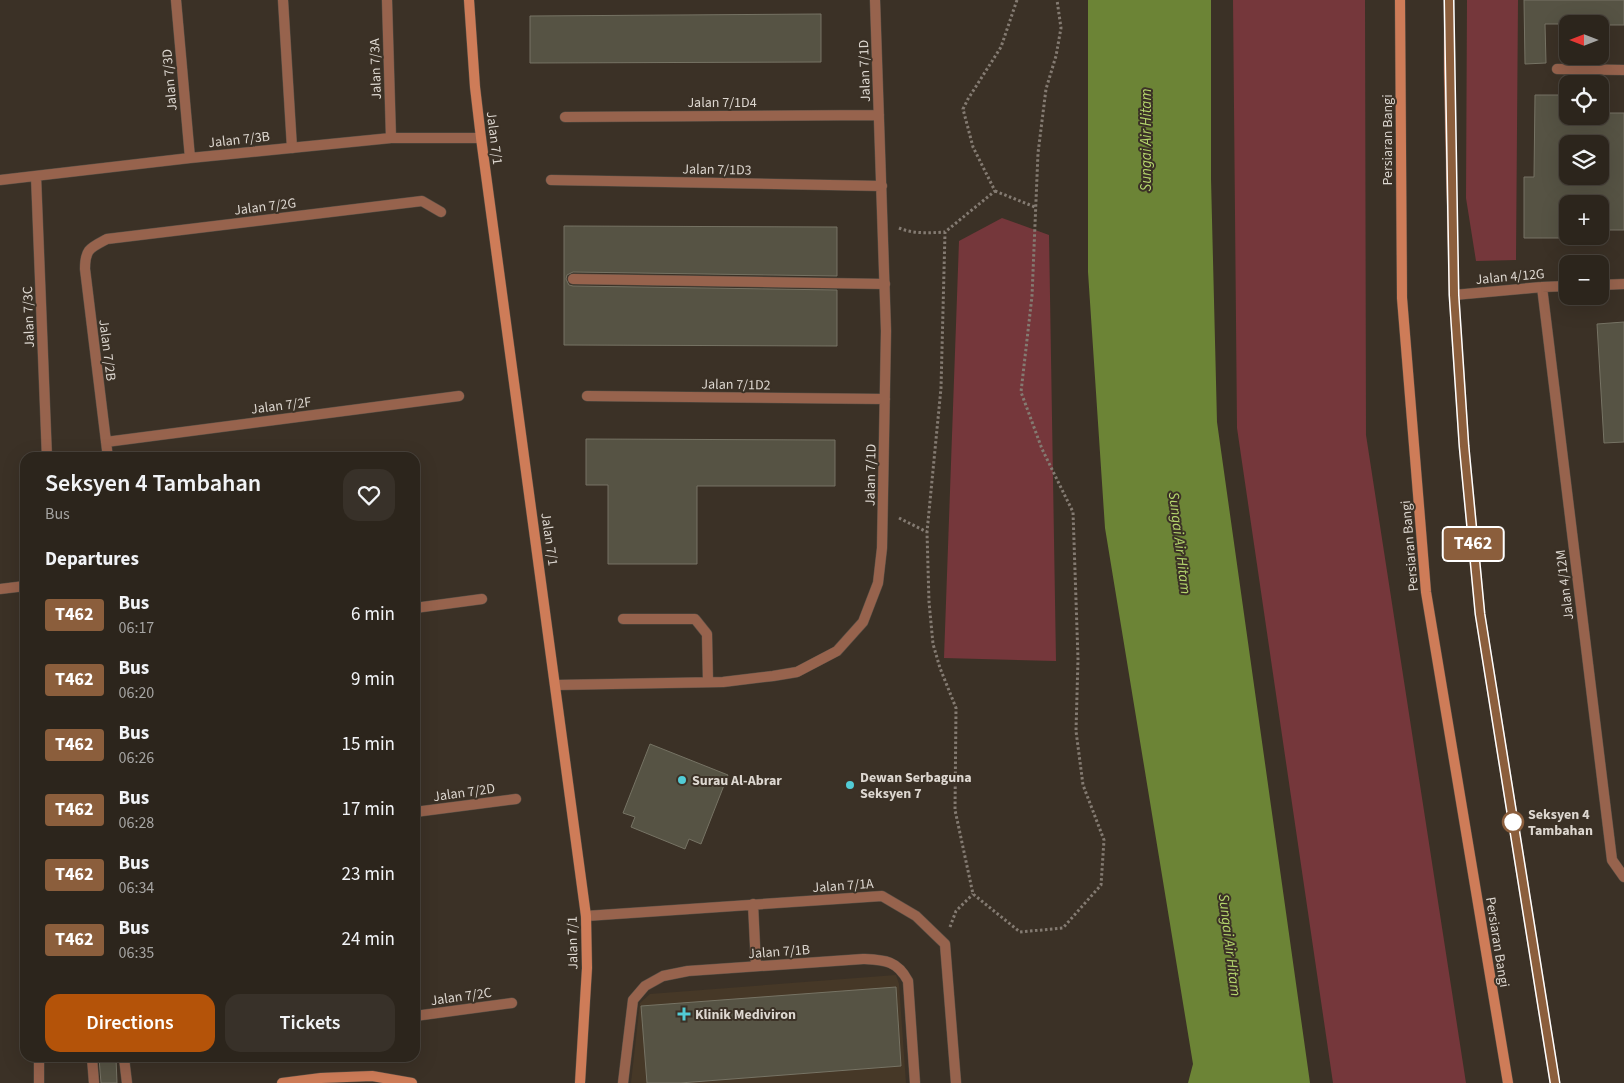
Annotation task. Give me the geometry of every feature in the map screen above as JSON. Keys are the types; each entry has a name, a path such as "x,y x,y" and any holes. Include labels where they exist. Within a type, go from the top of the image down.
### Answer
{"main road":[{"name":"Jalan 7/1","path":"469,0 475,87 481,138 586,916 587,968 580,1083"},
{"name":"Persiaran Bangi","path":"1400,0 1402,298 1426,592 1508,1083"},
{"path":"1449,0 1454,295 1464,446 1480,614 1555,1083"},
{"path":"282,1083 322,1078 372,1076 412,1083"}],"street":[{"name":"Jalan 7/3D","path":"176,0 190,158"},
{"path":"283,0 292,148"},
{"name":"Jalan 7/3A","path":"387,0 391,138"},
{"name":"Jalan 7/1D","path":"556,685 723,682 797,672 837,651 863,622 878,583 882,548 883,510 886,331 875,0"},
{"path":"1557,69 1624,70"},
{"name":"Jalan 7/1D4","path":"565,117 879,115"},
{"name":"Jalan 7/3B","path":"0,180 190,158 391,138 481,138"},
{"name":"Jalan 7/3C","path":"36,176 46,452"},
{"name":"Jalan 7/1D3","path":"551,180 882,186"},
{"name":"Jalan 7/2G","path":"91,248 107,239 422,201 442,212"},
{"name":"Jalan 7/2B","path":"91,248 85,256 85,269 107,452"},
{"path":"572,279 885,284"},
{"path":"1609,284 1624,284"},
{"name":"Jalan 4/12G","path":"1454,295 1559,286"},
{"name":"Jalan 4/12M","path":"1542,287 1612,860 1624,877"},
{"name":"Jalan 7/2F","path":"106,442 459,396"},
{"name":"Jalan 7/1D2","path":"587,396 885,399"},
{"path":"0,589 20,587"},
{"path":"420,607 482,599"},
{"path":"623,619 695,619 707,634 708,682"},
{"name":"Jalan 7/2D","path":"420,811 516,799"},
{"name":"Jalan 7/1A","path":"586,916 882,896 916,916 945,944"},
{"path":"753,904 756,966"},
{"path":"945,944 956,1083"},
{"name":"Jalan 7/1B","path":"623,1083 633,1000 645,986 663,976 688,971 862,959 891,963 902,970 908,981 915,1083"},
{"name":"Jalan 7/2C","path":"420,1015 512,1003"},
{"path":"38,1062 40,1083"},
{"path":"92,1062 94,1083"},
{"path":"124,1062 127,1083"}],"path":[{"path":"1017,0 1001,47 963,109 973,147 995,191 1035,207"},
{"path":"945,232 942,388 928,532 929,602 933,644 940,668 956,708 955,810 973,894 1020,932 1063,928 1101,885 1104,840 1083,785 1076,731 1078,659 1073,512 1042,449 1022,392 1032,296 1038,153 1046,89 1056,56 1061,28 1057,0"},
{"path":"883,221 906,231 945,232 995,191"},
{"path":"883,510 928,532"},
{"path":"945,944 956,912 973,894"}],"shaded area":[{"path":"1233,0 1365,0 1366,435 1466,1083 1333,1083 1237,428"},
{"path":"1467,0 1518,0 1516,260 1476,261 1466,198"},
{"path":"1002,218 1049,235 1056,661 944,658 959,241"},
{"path":"896,975 899,984 906,1083 631,1083 640,1003 650,994"}],"water":[{"name":"Sungai Air Hitam","path":"1088,0 1211,0 1211,179 1217,422 1310,1083 1188,1083 1193,1064 1105,528 1088,272"}],"building":[{"path":"1524,0 1624,0 1624,25 1609,25 1609,15 1559,15 1559,24 1545,24 1546,63 1525,64"},
{"path":"821,14 821,62 530,63 530,16"},
{"path":"1535,95 1559,95 1559,125 1609,125 1609,113 1624,113 1624,230 1609,230 1609,195 1559,195 1559,238 1524,238 1524,177 1534,177"},
{"path":"564,226 837,227 837,276 573,272 567,275 566,279 569,285 573,286 837,290 837,346 564,345"},
{"path":"1624,322 1624,442 1604,443 1597,324"},
{"path":"586,439 835,440 835,486 697,486 697,564 608,564 608,485 586,485"},
{"path":"650,744 728,775 701,844 689,839 685,849 631,827 635,817 623,813"},
{"path":"896,987 901,1066 680,1083 647,1083 641,1006"},
{"path":"99,1062 116,1062 117,1083 101,1083"}],"bus line":[{"name":"T462","path":"1449,0 1454,295 1464,446 1480,614 1555,1083"}],"place":[{"name":"Surau Al-Abrar","path":"682,780"},
{"name":"Dewan Serbaguna Seksyen 7","path":"850,785"},
{"name":"Seksyen 4 Tambahan","path":"1513,822"},
{"name":"Klinik Mediviron","path":"684,1014"}]}
